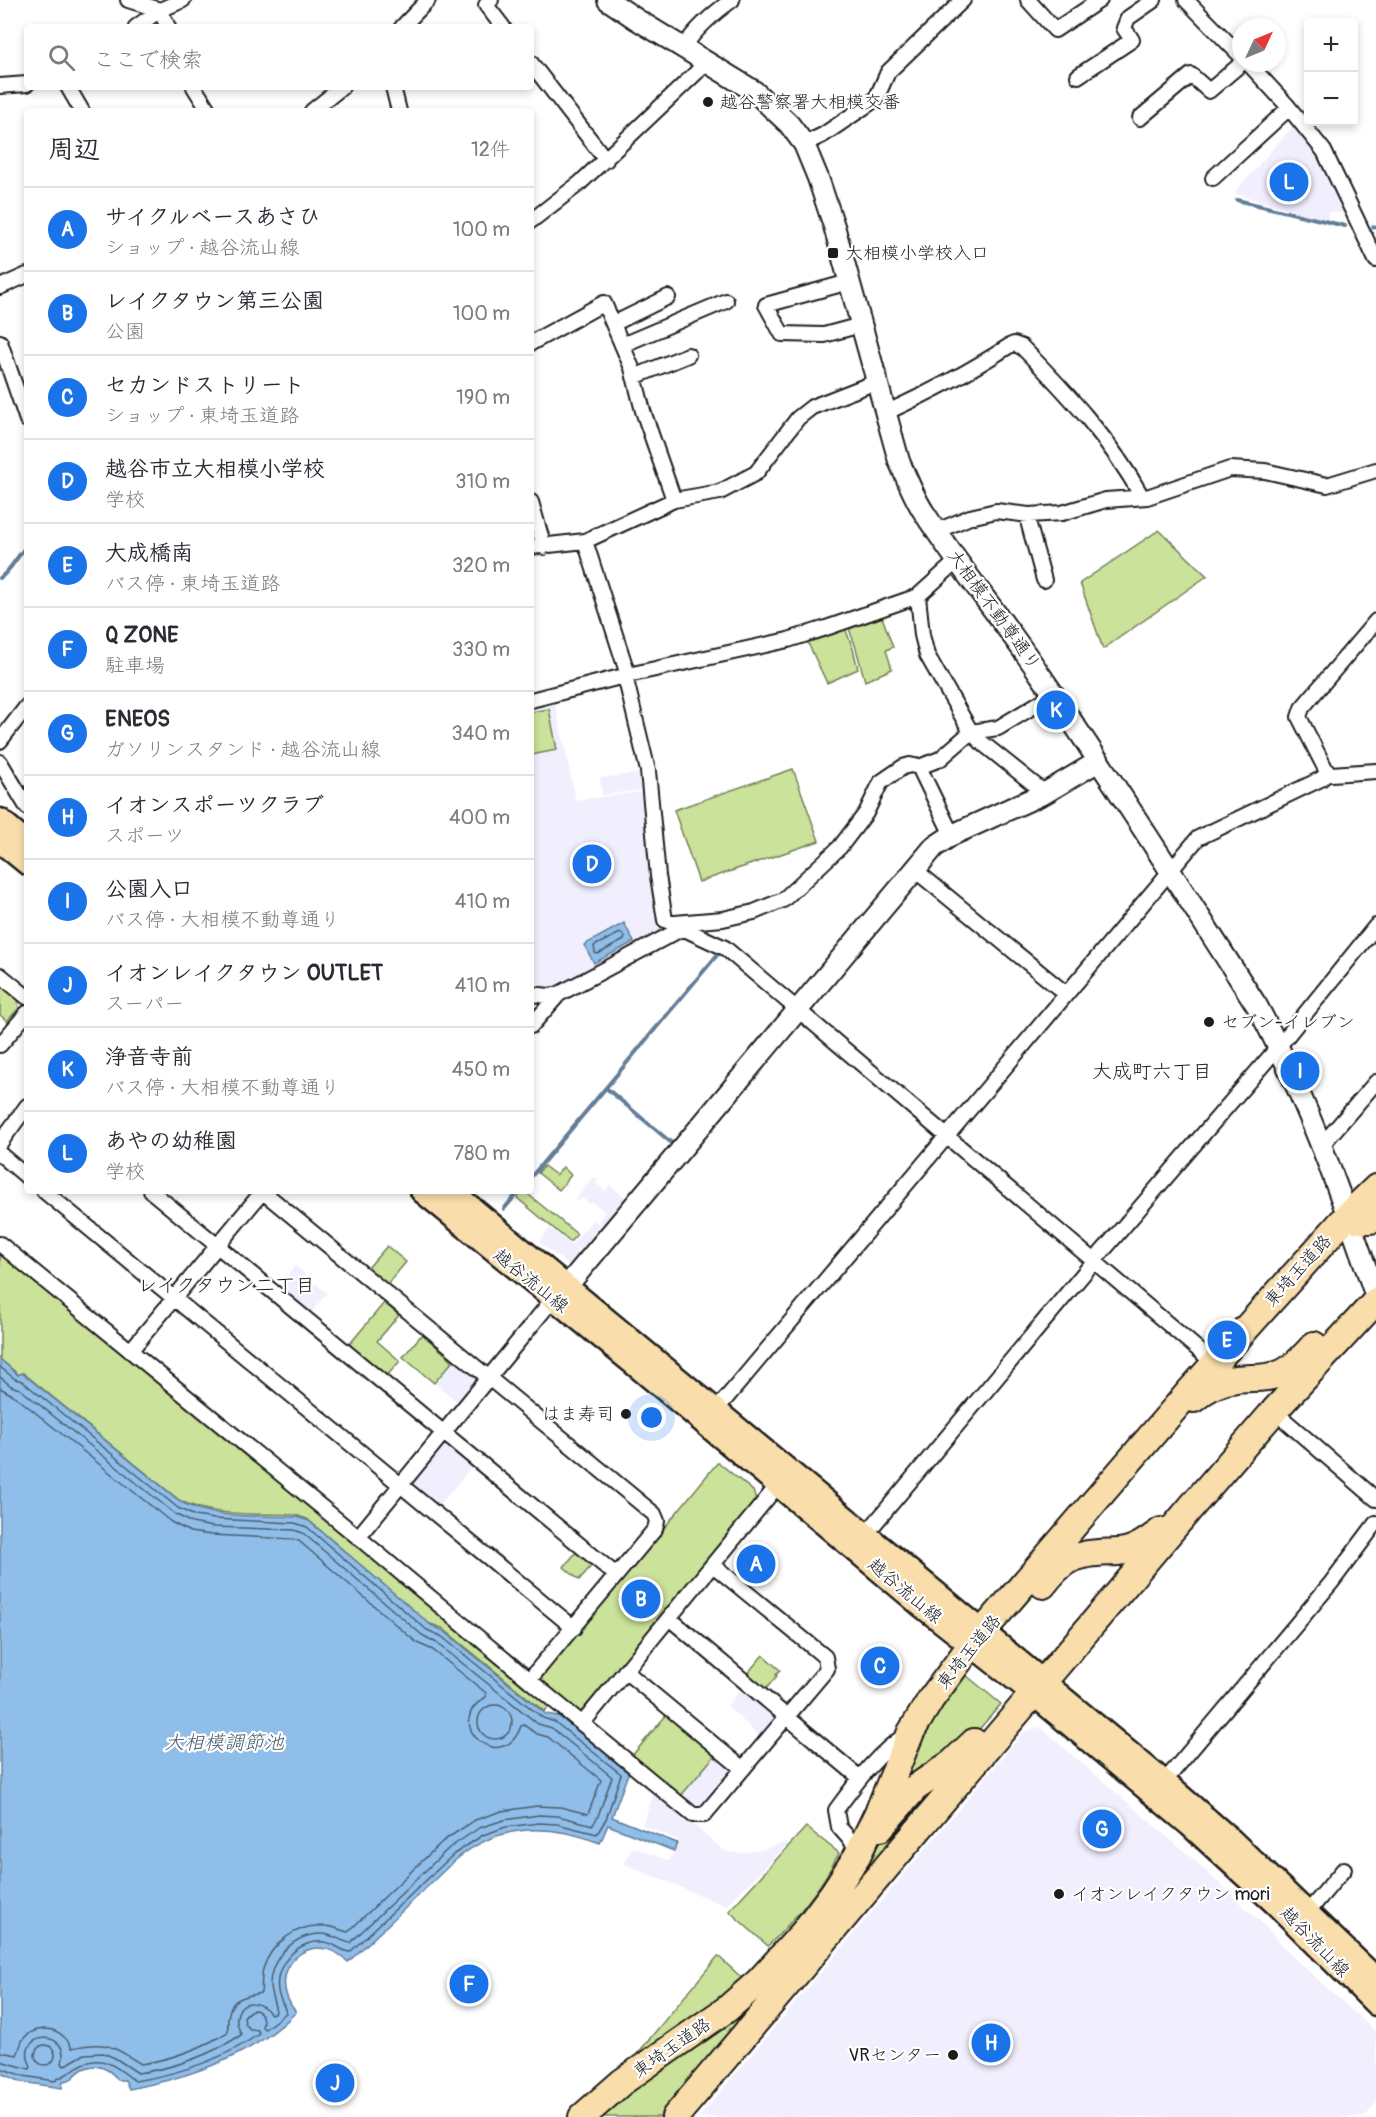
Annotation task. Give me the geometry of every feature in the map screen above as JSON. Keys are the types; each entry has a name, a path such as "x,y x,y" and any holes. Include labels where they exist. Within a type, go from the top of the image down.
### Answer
{"highway":[{"name":"東埼玉道路","path":"582,2117 622,2082 718,2016 759,1981 803,1933 857,1856 880,1808 911,1732 931,1699 1214,1363 1348,1215 1376,1188"},
{"path":"1348,1215 1356,1220 1376,1219"},
{"name":"東埼玉道路","path":"675,2117 1034,1687 1274,1411 1376,1299"},
{"path":"1157,1430 1202,1392 1218,1383 1237,1379 1263,1379 1283,1372 1303,1357 1350,1307 1360,1302 1376,1299"},
{"path":"982,1639 1025,1606 1055,1570 1067,1561 1091,1553 1120,1552 1136,1547 1150,1540 1192,1506"},
{"path":"857,1856 915,1788 952,1764 1034,1687"}],"main road":[{"path":"0,820 24,840"},
{"path":"0,841 24,861"},
{"name":"越谷流山線","path":"426,1194 717,1409 866,1534 1223,1854 1376,2004"},
{"name":"越谷流山線","path":"455,1194 560,1293 778,1485 982,1639"},
{"name":"越谷流山線","path":"1034,1687 1164,1782 1231,1840 1376,1979"}],"street":[{"path":"131,0 160,10 167,24"},
{"path":"140,24 160,10 183,0"},
{"path":"405,24 428,0"},
{"path":"491,0 486,5 501,24"},
{"name":"大相模不動尊通り","path":"608,0 754,91 789,124 804,144 834,226 899,461 924,513 1054,694 1257,1006 1279,1046 1321,1146 1348,1215 1376,1299"},
{"path":"684,47 690,37 732,0"},
{"path":"804,144 823,135 876,99 888,72 963,0"},
{"path":"1028,0 1055,30 1100,0"},
{"path":"1078,75 1132,40 1124,28 1128,18 1154,0"},
{"path":"1186,0 1232,47"},
{"path":"534,219 606,160 697,72 705,60"},
{"path":"534,67 606,160"},
{"path":"1140,118 1191,75 1209,91 1232,71"},
{"path":"1256,72 1324,152 1376,260"},
{"path":"0,86 24,84"},
{"path":"70,90 80,108"},
{"path":"196,90 207,108"},
{"path":"317,108 338,90"},
{"path":"394,90 398,108"},
{"path":"1213,178 1289,108"},
{"path":"0,287 24,276"},
{"path":"849,282 766,305 782,334 824,335 861,325"},
{"path":"613,324 668,297"},
{"path":"622,345 726,301"},
{"path":"534,341 604,303 634,377 643,411 674,500"},
{"path":"0,342 24,409"},
{"path":"885,413 938,389 1014,344 1022,347 1092,423 1125,466 1142,497"},
{"path":"634,377 688,355"},
{"path":"534,521 538,547 585,541 674,500 720,492 756,473 798,418 812,407 876,382"},
{"path":"936,531 970,517 996,511 1029,515 1062,513 1106,500 1142,497 1211,474 1238,468 1265,471 1327,485 1376,470"},
{"path":"1029,515 1029,525 1044,580"},
{"path":"585,541 627,676 648,771 665,920 725,948 1214,1363"},
{"path":"534,699 788,640 918,596 957,561"},
{"path":"918,596 922,635 927,655 971,732 1046,793"},
{"path":"1328,773 1299,717 1302,708 1376,621"},
{"path":"534,1023 559,994 676,926 754,912 783,900 840,848 866,813 881,782 903,767 910,765 919,767 940,759 971,732 998,728 1054,694"},
{"path":"0,741 24,709"},
{"path":"358,1537 488,1378 938,843 1046,793 1099,761"},
{"path":"0,762 24,802"},
{"path":"919,767 952,836"},
{"path":"717,1409 1066,994 1171,873 1198,838 1321,779 1328,773 1376,771"},
{"path":"915,870 1066,994"},
{"path":"866,1534 1095,1260 1279,1046 1376,926"},
{"path":"1364,940 1376,950"},
{"path":"0,975 24,995"},
{"path":"534,994 549,996 559,994"},
{"path":"0,1045 24,1017"},
{"path":"1321,1146 1376,1082"},
{"path":"0,1143 24,1110"},
{"path":"0,1154 24,1174"},
{"path":"48,1194 574,1628"},
{"path":"155,1194 616,1575"},
{"path":"131,1350 260,1194"},
{"path":"266,1194 654,1514 657,1521 655,1529 529,1680"},
{"path":"0,1244 693,1815 704,1815 827,1669 825,1657 713,1565"},
{"path":"1274,1411 1376,1499"},
{"path":"582,1724 778,1485"},
{"path":"1164,1782 1331,1583 1376,1523"},
{"path":"669,1618 860,1778"},
{"path":"625,1671 743,1769"},
{"path":"857,1856 853,1843 839,1827 836,1810 860,1778 894,1742 911,1732"},
{"path":"1308,1912 1344,1869"}],"shaded area":[{"path":"1294,125 1313,146 1329,170 1347,213 1328,212 1328,221 1234,193"},
{"path":"555,703 576,800 642,792 662,929 659,934 552,991 534,990 534,706"},
{"path":"640,773 642,790 602,795 600,778"},
{"path":"594,1177 598,1180 596,1183 605,1191 610,1185 628,1200 606,1227 598,1221 605,1212 582,1198 578,1202 575,1200"},
{"path":"593,1219 602,1226 581,1252 572,1244"},
{"path":"550,1228 581,1253 569,1266 539,1242"},
{"path":"295,1266 327,1293 310,1314 278,1287"},
{"path":"454,1360 477,1378 476,1385 460,1404 435,1383"},
{"path":"448,1442 474,1464 437,1508 412,1489 410,1480 441,1443"},
{"path":"742,1688 774,1714 776,1722 762,1739 727,1706"},
{"name":"イオンレイクタウン mori","path":"1040,1727 1193,1859 1268,1929 1292,1956 1376,2032 1376,2103 1365,2117 699,2117 1024,1732"},
{"path":"716,1754 732,1767 733,1774 702,1810 696,1811 680,1797"},
{"path":"655,1792 726,1852 741,1853 765,1849 786,1842 788,1844 726,1906 624,1864 632,1847 670,1861 678,1840 642,1825"}],"green space":[{"path":"1159,530 1207,576 1103,649 1080,583"},
{"path":"882,617 893,647 886,650 892,669 865,681 849,629"},
{"path":"845,628 858,669 827,683 807,641"},
{"path":"549,709 557,750 534,754 534,712"},
{"path":"793,769 819,841 699,882 674,810"},
{"path":"3,985 18,998 19,1008 7,1021 0,1015 0,989"},
{"path":"544,1166 556,1175 563,1167 571,1175 559,1190 538,1173"},
{"path":"521,1194 528,1194 577,1234 570,1242 517,1198"},
{"path":"387,1246 406,1262 386,1286 367,1269"},
{"path":"0,1250 551,1706 544,1711 442,1628 428,1623 307,1519 295,1515 206,1510 179,1500 23,1373 19,1375 0,1359"},
{"path":"384,1303 399,1315 377,1341 400,1361 385,1378 348,1346"},
{"path":"422,1334 453,1361 434,1383 403,1357"},
{"path":"718,1462 753,1491 757,1502 578,1714 541,1683 542,1677"},
{"path":"577,1551 593,1564 579,1580 564,1567"},
{"path":"763,1655 780,1670 764,1691 746,1675"},
{"path":"961,1671 1001,1704 969,1741 926,1772 895,1784"},
{"path":"668,1713 716,1754 680,1797 631,1757"},
{"path":"956,1768 668,2117 590,2117 707,2033 852,1875 909,1801"},
{"path":"806,1827 839,1853 807,1902 768,1946 729,1911"},
{"path":"718,1956 743,1979 690,2022 636,2060 637,2054"}],"water":[{"path":"624,923 634,942 594,963 584,945"},
{"name":"大相模調節池","path":"0,1359 18,1375 22,1373 181,1502 208,1512 297,1517 309,1521 431,1625 444,1631 546,1714 558,1716 629,1771 612,1817 677,1843 674,1851 608,1825 600,1843 563,1832 545,1830 527,1830 491,1838 458,1858 348,1962 335,1952 321,1948 307,1950 296,1957 288,1968 285,1981 287,1996 296,2012 279,2028 240,2053 196,2072 129,2089 125,2080 118,2080 107,2070 93,2066 63,2081 62,2088 22,2082 0,2073"}],"waterway":[{"path":"1237,200 1345,226"},
{"path":"0,578 24,549"},
{"path":"534,1173 718,954"},
{"path":"606,1088 674,1145"},
{"path":"504,1209 516,1194"}],"place":[{"name":"越谷警察署大相模交番","path":"708,102"},
{"name":"あやの幼稚園","path":"1289,182"},
{"name":"大相模小学校入口","path":"833,253"},
{"name":"浄音寺前","path":"1056,710"},
{"name":"越谷市立大相模小学校","path":"592,864"},
{"name":"セブン-イレブン","path":"1209,1022"},
{"name":"公園入口","path":"1300,1071"},
{"name":"大成橋南","path":"1227,1340"},
{"name":"はま寿司","path":"626,1414"},
{"name":"サイクルベースあさひ","path":"756,1564"},
{"name":"レイクタウン第三公園","path":"641,1599"},
{"name":"セカンドストリート","path":"880,1666"},
{"name":"ENEOS","path":"1102,1829"},
{"name":"イオンレイクタウン mori","path":"1059,1894"},
{"name":"Q ZONE","path":"469,1984"},
{"name":"イオンスポーツクラブ","path":"991,2043"},
{"name":"VRセンター","path":"953,2055"},
{"name":"イオンレイクタウン OUTLET","path":"335,2083"}],"district":[{"name":"大成町六丁目","path":"1152,1071"},
{"name":"レイクタウン二丁目","path":"226,1285"}]}
